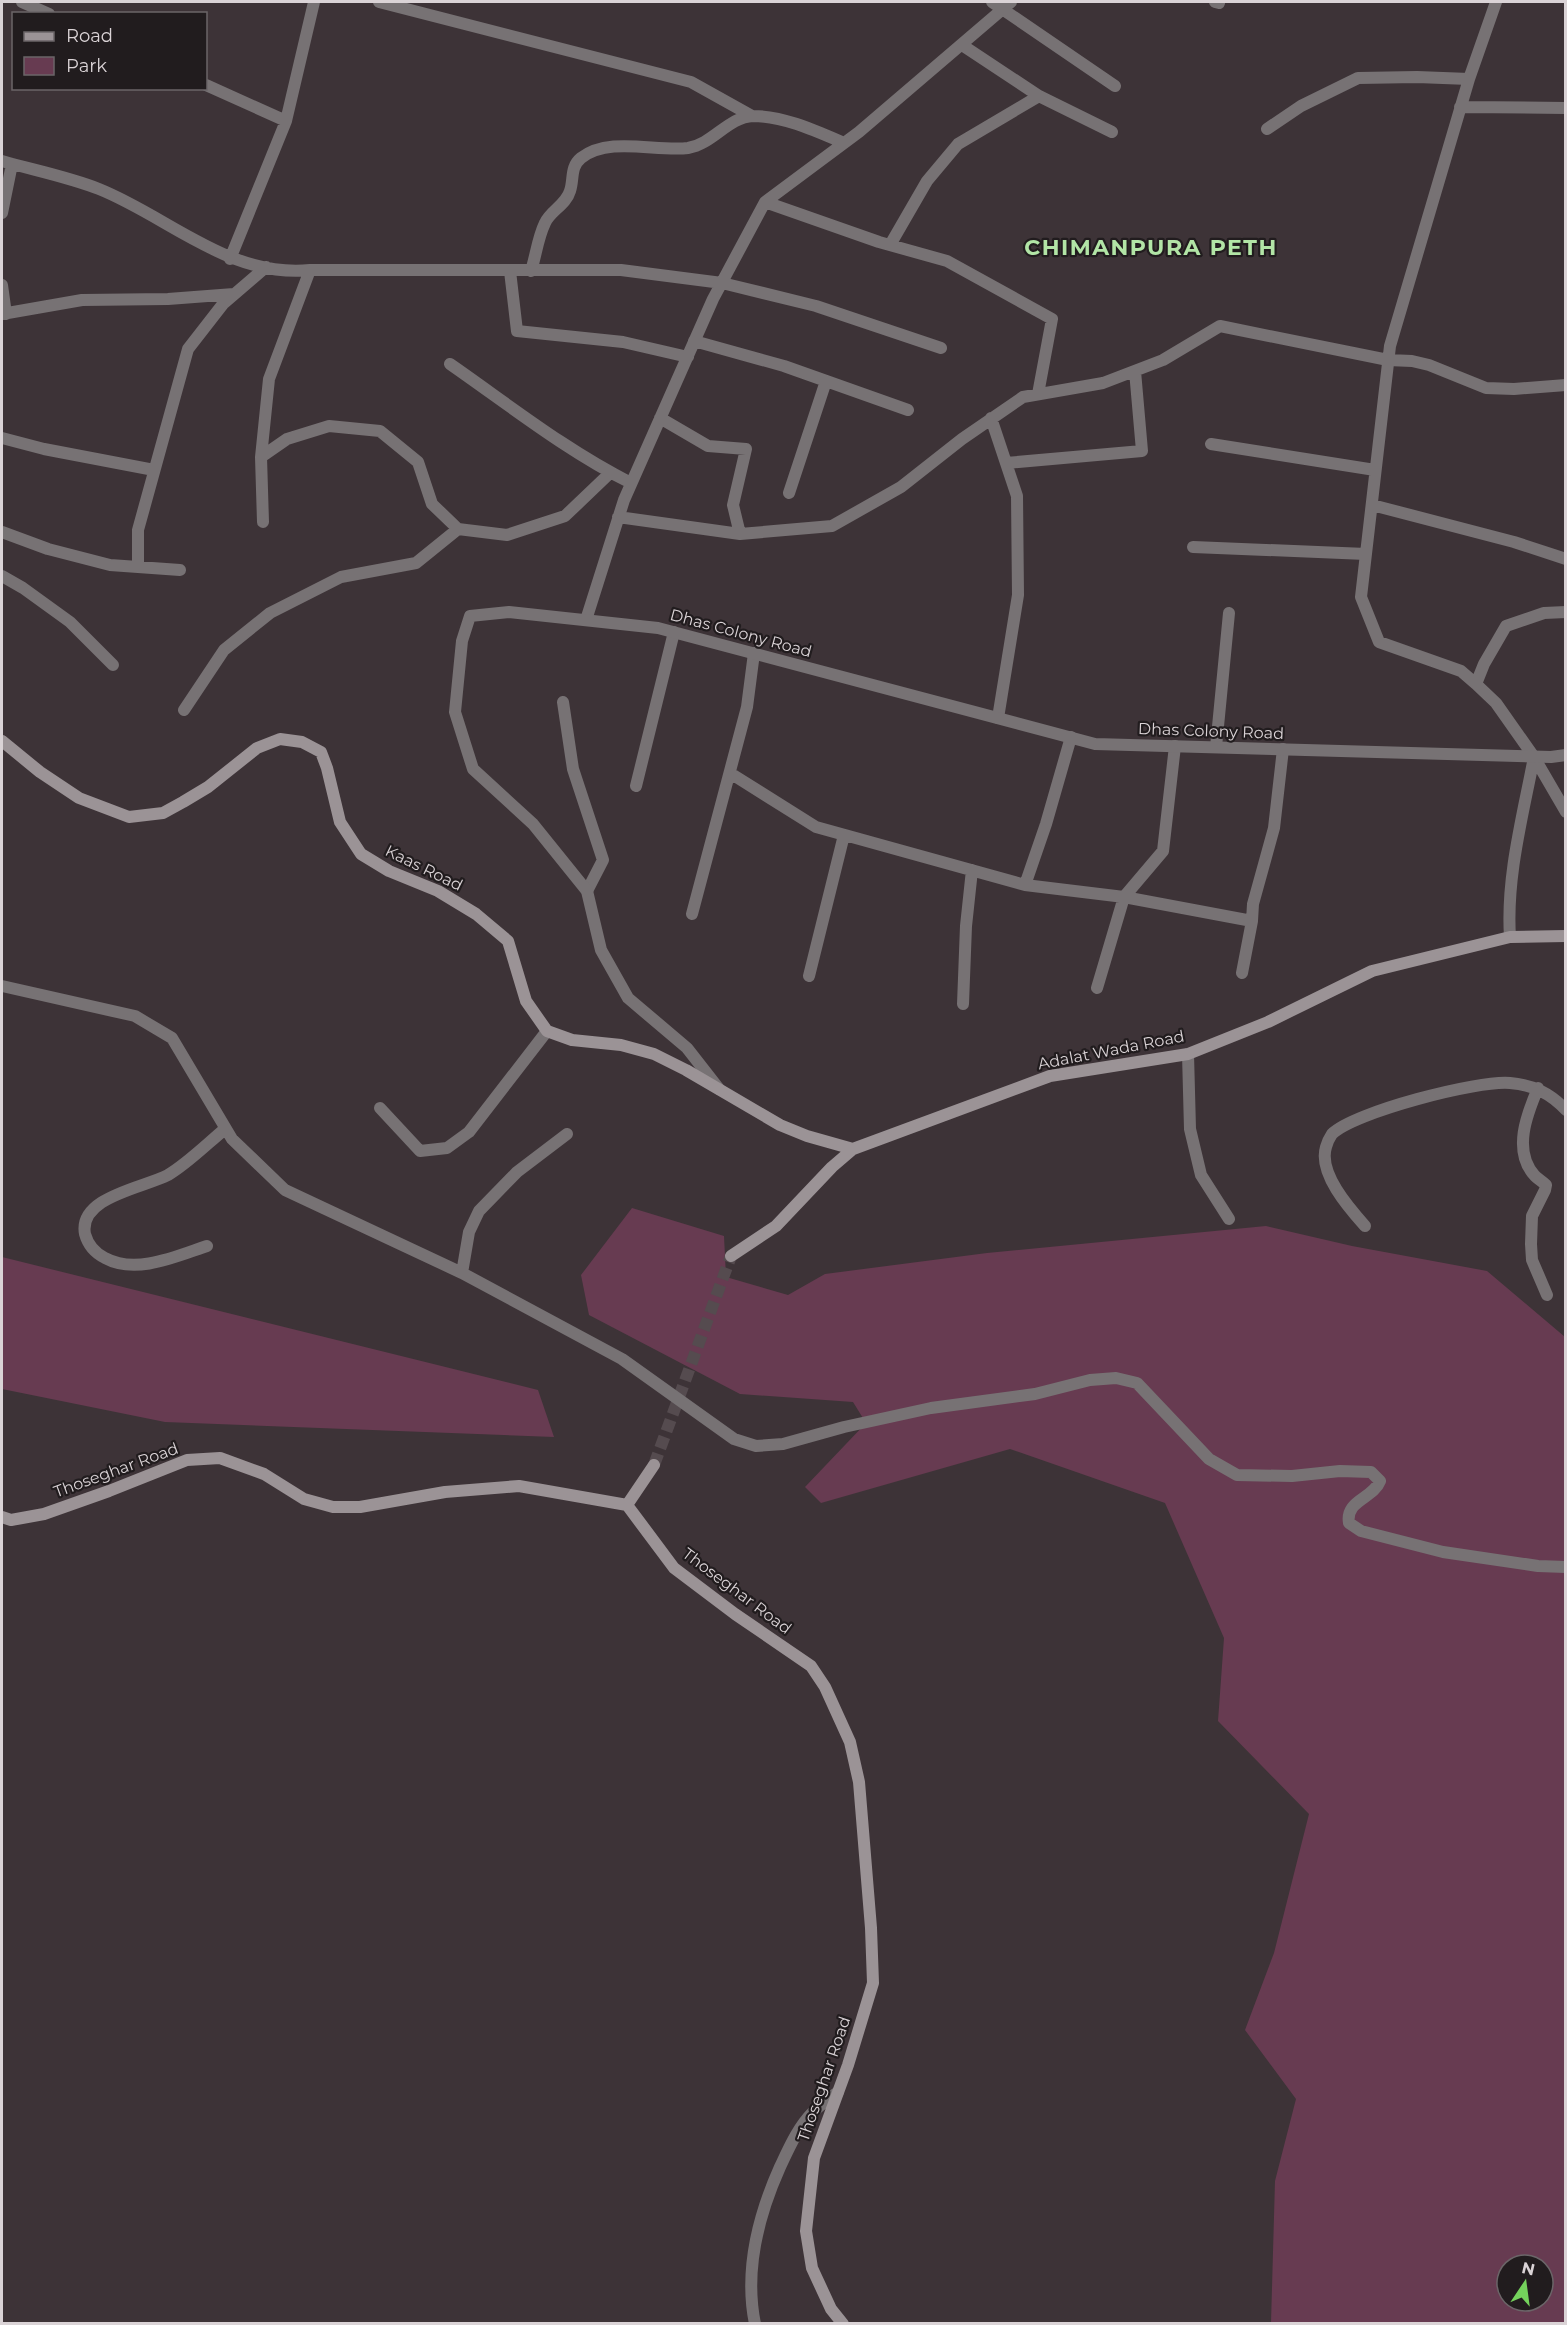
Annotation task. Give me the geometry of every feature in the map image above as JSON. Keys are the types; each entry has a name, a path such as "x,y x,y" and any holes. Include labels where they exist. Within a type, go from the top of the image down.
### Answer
{"main road":[{"name":"Kaas Road","path":"2,741 40,772 79,798 129,817 162,813 208,787 257,748 280,739 302,742 321,752 340,822 361,854 389,871 438,891 476,914 508,940 526,1001 547,1031"},
{"name":"Adalat Wada Road","path":"731,1256 776,1226 832,1167 853,1149 1050,1076 1188,1054 1268,1022 1372,971 1510,937 1566,936"},
{"path":"547,1031 579,1041 621,1045 654,1054 780,1125 807,1136 853,1149"},
{"name":"Thoseghar Road","path":"2,1517 10,1520 44,1514 186,1460 220,1458 264,1474 304,1499 333,1507 360,1507 445,1492 519,1486 627,1505 674,1568 810,1666 825,1686 850,1742 859,1782 871,1928 873,1983 814,2158 806,2231 812,2268 831,2309 843,2324"},
{"path":"627,1505 654,1465"}],"street":[{"path":"22,2 44,12"},
{"path":"230,258 286,121 314,2"},
{"path":"379,2 691,82 752,116"},
{"path":"992,2 1007,5 1115,86"},
{"path":"1496,2 1468,79 1390,346 1361,597 1379,642 1461,671 1496,703 1534,757 1566,812"},
{"path":"586,620 631,483 694,341 765,202 844,143 1007,5"},
{"path":"962,45 1039,96 1112,132"},
{"path":"1267,129 1301,106 1358,78 1468,79"},
{"path":"207,85 286,121"},
{"path":"890,245 927,182 958,144 1039,96"},
{"path":"1460,107 1566,108"},
{"path":"531,271 544,224 570,193 573,170 584,156 610,147 689,148 713,139 739,118 752,116 778,119 844,143"},
{"path":"2,213 7,163 99,189 230,258 287,272 310,270 621,270 722,283 816,306 941,348"},
{"path":"765,202 890,245 947,261 1052,319 1038,394"},
{"path":"138,567 138,530 188,349 223,304 266,267"},
{"path":"263,522 261,457 269,379 310,270"},
{"path":"510,271 517,331 623,342 688,357"},
{"path":"2,285 4,314 82,300 168,299 234,294"},
{"path":"618,517 740,534 832,526 901,487 991,418 1023,397 1103,383 1163,360 1220,326 1388,360 1412,361 1429,365 1486,388 1514,390 1566,385"},
{"path":"694,341 784,366 908,410"},
{"path":"450,364 561,442 610,473 631,483"},
{"path":"1006,463 1142,451 1135,371"},
{"path":"789,493 826,381"},
{"path":"660,418 708,446 746,449 733,505 740,534"},
{"path":"991,418 1017,496 1018,595 998,718"},
{"path":"261,457 286,439 329,426 380,430 418,462 432,504 458,529 507,535 565,516 610,473"},
{"path":"2,438 44,449 154,470"},
{"path":"1211,444 1376,470"},
{"path":"1372,505 1514,542 1566,559"},
{"path":"184,710 224,650 270,613 341,577 416,562 458,529"},
{"path":"2,532 110,565 180,570"},
{"path":"1193,547 1366,554"},
{"path":"2,576 23,588 70,622 113,665"},
{"name":"Dhas Colony Road","path":"719,1090 687,1048 628,998 601,950 587,891 533,824 473,769 455,712 462,641 470,616 509,612 658,628 1095,744 1534,757 1566,755"},
{"path":"1476,684 1484,664 1506,626 1544,613 1566,612"},
{"path":"1216,747 1229,613"},
{"path":"636,786 674,632"},
{"path":"692,914 747,707 754,653"},
{"path":"563,702 573,769 603,860 587,891"},
{"path":"1025,885 1046,824 1071,737"},
{"path":"1097,988 1124,897 1163,851 1174,746"},
{"path":"1242,973 1253,904 1274,828 1283,749"},
{"path":"1510,937 1509,918 1516,852 1534,757"},
{"path":"730,773 816,827 844,835 1025,885 1124,897 1252,921"},
{"path":"809,976 844,835"},
{"path":"963,1004 966,926 972,870"},
{"path":"2,986 135,1016 172,1038 232,1139 285,1190 462,1273 622,1359 734,1439 756,1446 783,1444 844,1427 931,1408 1035,1394 1090,1380 1116,1378 1137,1383 1209,1459 1237,1475 1292,1476 1340,1471 1371,1472 1380,1481 1377,1490 1353,1506 1348,1518 1349,1523 1361,1531 1443,1552 1538,1566 1566,1566"},
{"path":"381,1108 420,1151 447,1148 470,1132 547,1031"},
{"path":"1188,1054 1190,1129 1201,1176 1229,1219"},
{"path":"1365,1226 1340,1197 1326,1164 1325,1148 1332,1135 1354,1121 1430,1095 1473,1086 1509,1083 1538,1088 1557,1100 1566,1110"},
{"path":"1538,1088 1526,1116 1523,1136 1526,1162 1535,1177 1546,1185 1532,1216 1531,1244 1532,1260 1547,1295"},
{"path":"207,1246 161,1261 129,1265 106,1259 91,1248 84,1223 88,1212 104,1200 168,1174 225,1129"},
{"path":"462,1273 469,1232 478,1210 517,1172 567,1134"},
{"path":"755,2324 753,2252 764,2202 792,2141 813,2112 838,2092"}],"green space":[{"path":"632,1208 724,1236 726,1277 788,1295 825,1274 987,1253 1266,1226 1352,1246 1487,1271 1565,1337 1565,2323 1271,2323 1275,2181 1296,2099 1245,2030 1274,1953 1309,1814 1218,1721 1224,1638 1165,1503 1010,1449 821,1503 805,1487 866,1423 853,1402 740,1394 589,1315 581,1275"},
{"path":"2,1257 538,1390 554,1437 165,1422 2,1389"}],"tunnel":[{"path":"654,1465 731,1256"}],"district":[{"name":"CHIMANPURA PETH","path":"1151,247"}]}
